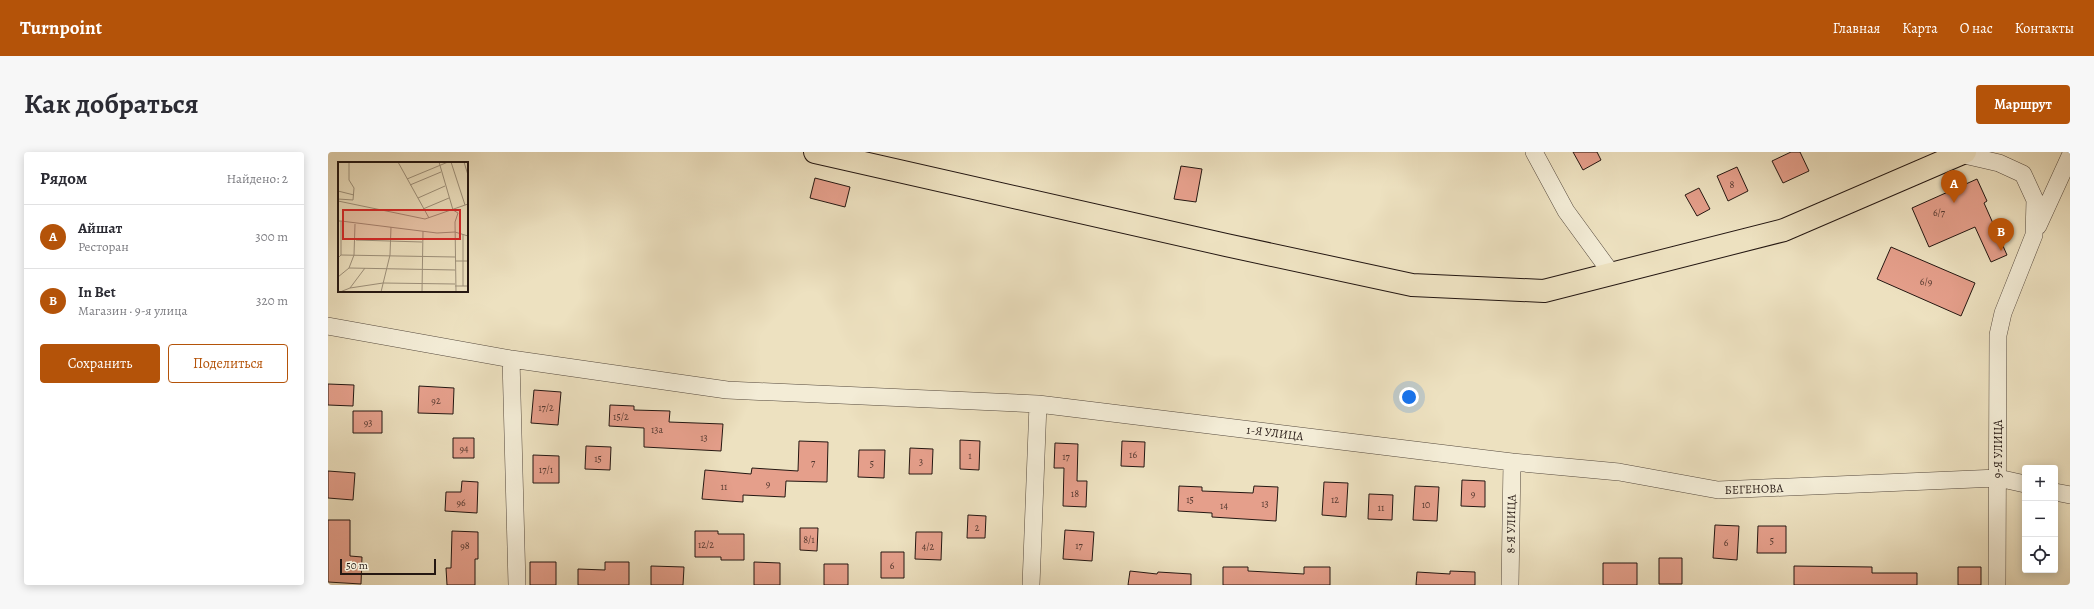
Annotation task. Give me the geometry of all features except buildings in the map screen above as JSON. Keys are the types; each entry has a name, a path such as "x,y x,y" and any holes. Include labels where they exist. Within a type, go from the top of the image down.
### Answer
{"main road":[{"path":"815,152 1226,245 1412,285 1544,291 1784,230 1961,153"}],"street":[{"path":"1534,152 1566,211 1612,274"},
{"path":"1961,153 1999,163 2023,174 2036,200 2034,235"},
{"name":"9-Я УЛИЦА","path":"1997,585 1998,335 2003,313 2034,235 2070,156"},
{"name":"1-Я УЛИЦА","path":"328,326 511,359 727,390 1038,404 1512,462"},
{"path":"511,359 517,585"},
{"path":"1031,585 1038,404"},
{"name":"БЕГЕНОВА","path":"1512,462 1619,472 1718,490 1998,478 2022,483"},
{"name":"8-Я УЛИЦА","path":"1510,585 1512,462"},
{"path":"2058,493 2070,496"}],"place":[{"name":"Айшат","path":"1954,203"},
{"name":"In Bet","path":"2001,251"}]}
